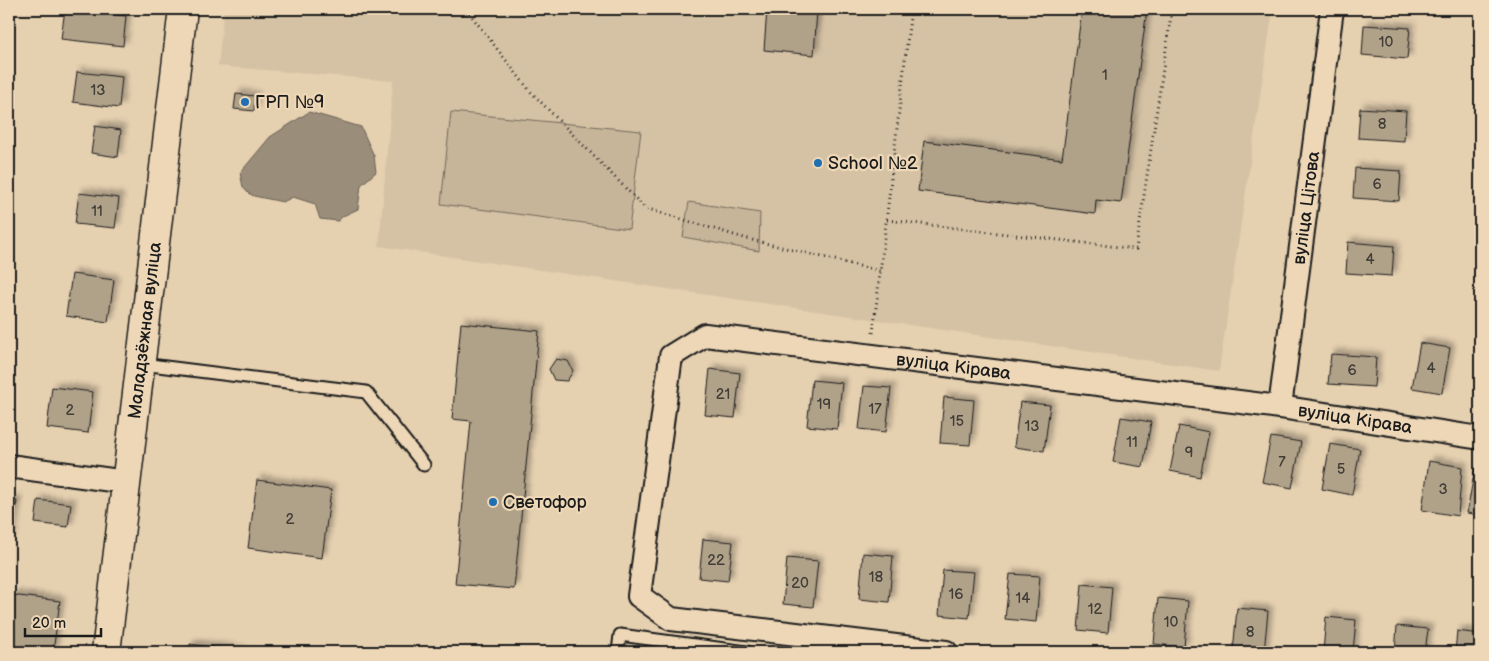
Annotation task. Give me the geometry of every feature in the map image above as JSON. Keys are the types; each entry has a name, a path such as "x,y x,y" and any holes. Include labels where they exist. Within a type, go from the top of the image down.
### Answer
{"street":[{"name":"Маладзёжная вуліца","path":"106,652 142,364 183,9"},
{"name":"вуліца Цітова","path":"1280,407 1332,9"},
{"name":"вуліца Кірава","path":"946,652 671,619 639,596 671,356 705,335 1280,407 1480,438"},
{"path":"9,466 126,482"}],"lane":[{"path":"142,364 366,392 424,465"},
{"path":"618,652 620,635 746,652"}],"path":[{"path":"466,9 530,91 645,208 744,238 880,271"},
{"path":"870,356 911,9"},
{"path":"887,220 1136,249 1172,9"}],"shaded area":[{"name":"School №2","path":"224,9 1273,9 1219,371 379,246 393,81 218,66"},
{"path":"309,112 361,127 374,156 376,172 361,185 358,209 343,216 338,221 320,219 315,204 293,197 283,202 254,196 243,187 240,173 270,137"},
{"path":"451,112 641,131 629,229 441,204"},
{"path":"689,202 760,213 759,251 683,237"}],"building":[{"path":"65,9 126,16 123,46 61,39"},
{"path":"767,9 817,9 814,55 764,50"},
{"path":"1082,9 1147,9 1121,203 1096,200 1095,214 918,191 924,141 1062,159"},
{"path":"1364,25 1410,28 1407,59 1362,55"},
{"path":"77,72 122,77 119,108 73,102"},
{"name":"ГРП №9","path":"236,94 255,96 254,111 234,109"},
{"path":"1360,108 1406,111 1404,141 1358,138"},
{"path":"95,126 121,130 118,157 91,153"},
{"path":"1355,168 1401,171 1399,201 1353,198"},
{"path":"79,193 119,198 115,228 75,224"},
{"path":"1348,242 1394,246 1392,276 1346,273"},
{"path":"72,274 114,280 108,322 66,316"},
{"name":"Светофор","path":"461,323 539,331 514,589 455,584 471,421 452,419"},
{"path":"1420,343 1450,348 1442,393 1412,388"},
{"path":"1331,354 1376,357 1374,387 1328,384"},
{"path":"556,359 568,361 573,371 567,381 554,380 549,369"},
{"path":"710,369 740,373 735,418 705,415"},
{"path":"812,380 842,383 837,429 807,426"},
{"path":"864,386 891,388 886,432 859,429"},
{"path":"52,387 93,392 88,433 47,428"},
{"path":"944,397 974,400 970,445 940,443"},
{"path":"1020,402 1050,405 1044,451 1014,447"},
{"path":"1121,417 1151,422 1143,467 1113,462"},
{"path":"1179,426 1209,432 1200,477 1170,471"},
{"path":"1271,437 1301,442 1292,488 1262,482"},
{"path":"1330,444 1360,449 1352,495 1322,489"},
{"path":"1429,461 1462,467 1458,516 1422,510"},
{"path":"1475,468 1480,469 1480,515 1467,513"},
{"path":"257,480 331,490 322,558 248,548"},
{"path":"9,500 17,501 11,540 9,540"},
{"path":"38,500 71,504 68,527 35,523"},
{"path":"703,539 733,542 728,581 699,578"},
{"path":"863,553 893,556 889,602 859,599"},
{"path":"787,558 818,561 813,607 783,604"},
{"path":"943,570 974,572 969,618 939,615"},
{"path":"1010,574 1040,576 1036,622 1005,619"},
{"path":"1082,584 1112,587 1108,633 1078,630"},
{"path":"11,595 60,601 53,652 9,652"},
{"path":"1158,598 1188,601 1184,647 1154,644"},
{"path":"1237,608 1268,611 1264,652 1233,652"},
{"path":"1326,617 1356,620 1353,652 1323,652"},
{"path":"1397,626 1428,629 1425,652 1395,652"},
{"path":"1457,631 1480,634 1480,652 1455,652"},
{"path":"190,644 241,651 241,652 189,652"}],"place":[{"name":"ГРП №9","path":"245,102"},
{"name":"School №2","path":"818,163"},
{"name":"Светофор","path":"493,502"}]}
